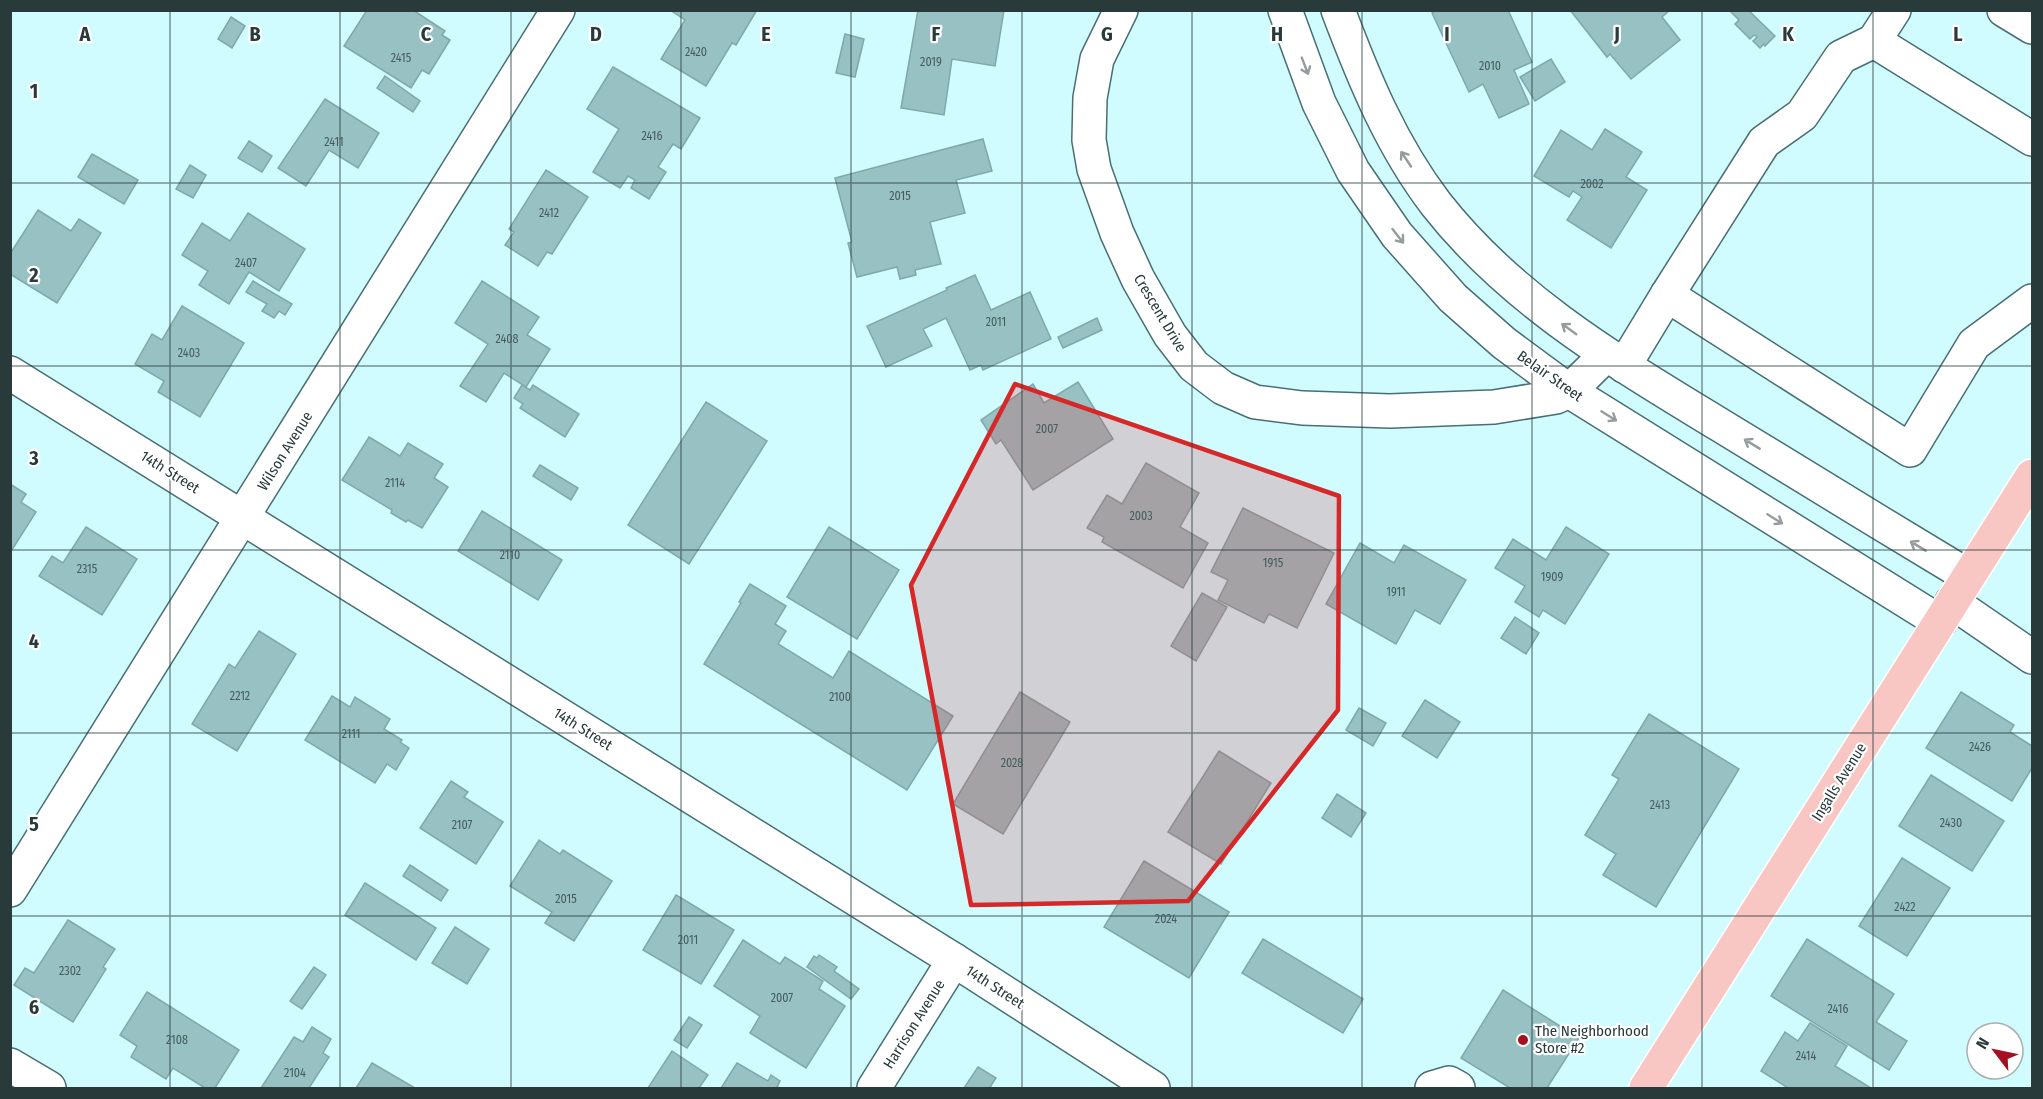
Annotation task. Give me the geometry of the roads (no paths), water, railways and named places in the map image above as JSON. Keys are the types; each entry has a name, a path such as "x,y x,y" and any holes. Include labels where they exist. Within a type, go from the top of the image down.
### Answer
{"main road":[{"name":"Ingalls Avenue","path":"1646,1089 2032,476"}],"street":[{"name":"Wilson Avenue","path":"10,890 244,518 558,10"},
{"name":"Crescent Drive","path":"1121,10 1097,59 1090,98 1089,140 1094,169 1117,233 1138,279 1170,335 1194,366 1223,388 1255,402 1302,408 1390,411 1494,407 1556,398 1569,391 1615,361 1667,296 1764,142 1802,115 1841,57 1875,41"},
{"name":"Belair Street","path":"1285,10 1319,103 1353,171 1397,235 1453,298 1504,343 1569,391 1953,600"},
{"name":"Belair Street","path":"1338,10 1365,82 1397,146 1436,204 1489,262 1535,304 2032,657"},
{"path":"1894,10 1875,41 2032,139"},
{"path":"2004,10 2032,27"},
{"path":"1667,296 1910,450 1974,344 2032,301"},
{"name":"14th Street","path":"10,373 954,960 1153,1089"},
{"name":"Harrison Avenue","path":"874,1089 954,960"},
{"path":"10,1065 49,1089"},
{"path":"1432,1089 1449,1083 1458,1089"}],"place":[{"name":"The Neighborhood Store #2","path":"1523,1040"}]}
